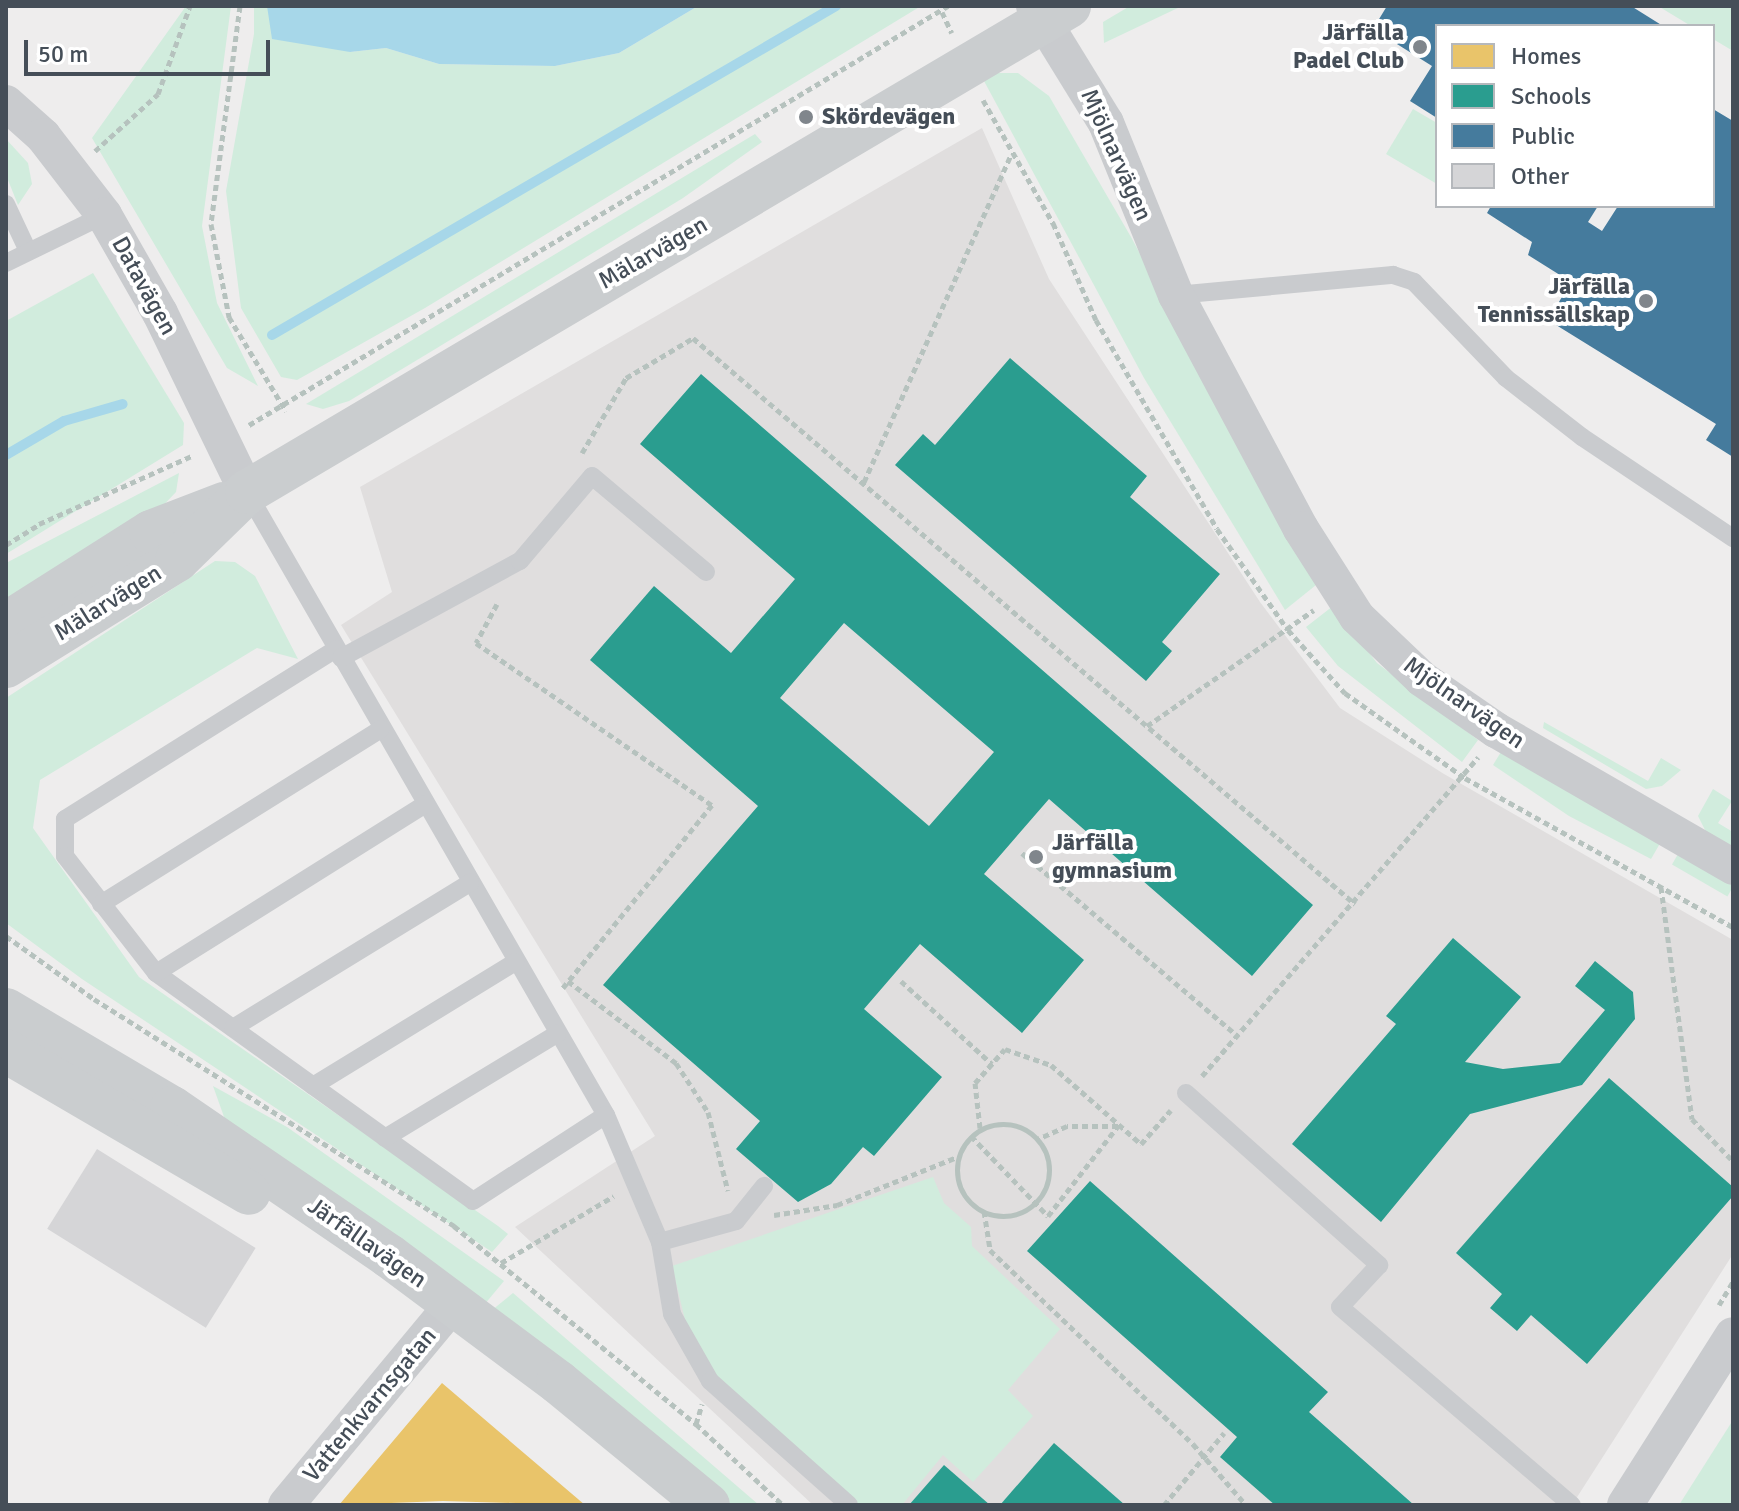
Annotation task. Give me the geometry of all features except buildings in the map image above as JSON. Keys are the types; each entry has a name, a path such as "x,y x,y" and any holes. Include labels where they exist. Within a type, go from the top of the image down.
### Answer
{"street":[{"name":"Mjölnarvägen","path":"1050,10 1106,123 1176,295 1301,529 1357,617 1422,679 1496,730 1733,867"},
{"name":"Mälarvägen","path":"6,624 151,532 242,495 1050,10"},
{"name":"Datavägen","path":"6,103 72,168 104,215 160,313 242,495"},
{"name":"Mälarvägen","path":"6,666 177,560 242,495"},
{"name":"Järfällavägen","path":"6,1010 172,1108 445,1314 545,1406 661,1505"},
{"name":"Järfällavägen","path":"6,1051 296,1222 558,1382 708,1505"},
{"name":"Vattenkvarnsgatan","path":"286,1505 445,1314"},
{"path":"1625,1505 1733,1335"}],"lane":[{"path":"6,204 28,251"},
{"path":"6,263 104,215"},
{"path":"1176,295 1393,275 1414,282 1506,378 1582,437 1733,538"},
{"path":"606,1115 473,1201 156,973 65,856 65,819 339,654 520,561 592,476 706,572"},
{"path":"242,495 339,654 543,1012 606,1115 660,1242 672,1314 710,1381 849,1505"},
{"path":"101,904 381,729"},
{"path":"156,973 425,804"},
{"path":"233,1028 470,883"},
{"path":"313,1086 515,962"},
{"path":"385,1138 557,1034"},
{"path":"1186,1093 1379,1265 1340,1307 1572,1505"},
{"path":"660,1242 736,1221 764,1186"}],"path":[{"path":"72,168 158,94 190,6"},
{"path":"240,6 211,224 229,317 278,404 286,411"},
{"path":"278,404 948,6"},
{"path":"864,482 1011,155"},
{"path":"578,459 626,378 693,338 1355,904"},
{"path":"6,545 39,524 189,457"},
{"path":"520,561 476,643 712,805 543,1012"},
{"path":"1147,726 1340,591"},
{"path":"980,1128 975,1083 1005,1049 1051,1065 1141,1144 1465,778 1496,730"},
{"path":"1022,853 1238,1036"},
{"path":"1661,886 1692,1119 1733,1161"},
{"path":"6,936 94,999 454,1226 696,1424 783,1505"},
{"path":"568,981 676,1063 708,1112 736,1221 837,1205 883,1188 957,1157 980,1128 1014,1124 1038,1139 1049,1173 1036,1203 1014,1215 984,1211 960,1189 957,1157"},
{"path":"901,981 992,1064"},
{"path":"1038,1139 1067,1126 1118,1126"},
{"path":"971,1136 1048,1216 1118,1126"},
{"path":"501,1263 636,1184"},
{"path":"984,1211 990,1250 1204,1458 1246,1505"},
{"path":"1164,1505 1224,1433"}],"shaded area":[{"name":"Järfälla gymnasium","path":"982,128 1049,279 1260,602 1340,708 1444,774 1733,940 1733,1254 1572,1505 813,1505 515,1227 655,1136 341,625 392,592 360,487"}],"green space":[{"path":"186,6 231,6 202,226 217,303 258,386 227,368 92,138"},
{"path":"254,6 267,6 350,52 386,48 439,64 555,66 619,53 698,6 921,6 425,308 297,380 281,377 241,308 226,191 254,34"},
{"path":"1130,6 1182,6 1104,43 1103,22"},
{"path":"1658,6 1733,6 1733,51 1715,40 1715,24 1688,24"},
{"path":"996,73 1018,73 1049,96 1131,237 1316,585 1285,610 1144,378 984,81"},
{"path":"1413,109 1435,122 1435,183 1386,154"},
{"path":"755,134 762,142 683,198 349,401 323,409 306,404"},
{"path":"6,139 28,163 32,184 18,205 6,175"},
{"path":"93,273 184,423 183,445 6,554 6,321"},
{"path":"179,473 176,492 157,512 6,608 6,563"},
{"path":"215,561 235,562 255,576 298,659 257,648 40,780 33,828 139,977 498,1226 508,1234 492,1252 82,979 6,923 6,698"},
{"path":"1333,606 1377,663 1478,740 1462,762 1338,666 1306,627"},
{"path":"1544,722 1648,781 1661,758 1681,770 1662,786 1646,789 1543,728"},
{"path":"1504,747 1662,840 1651,859 1569,816 1493,765"},
{"path":"1713,789 1732,801 1718,823 1733,832 1733,851 1708,836 1698,816"},
{"path":"1678,854 1733,886 1727,896 1672,864"},
{"path":"213,1086 287,1127 504,1281 479,1311 228,1128"},
{"path":"933,1177 944,1203 971,1227 972,1246 1060,1329 1008,1390 1033,1416 973,1482 943,1455 902,1505 856,1505 713,1376 686,1324 672,1266"},
{"path":"513,1293 759,1505 724,1505 486,1315"},
{"path":"1733,1420 1733,1505 1679,1505"}],"water":[{"path":"267,6 698,6 619,53 555,66 439,64 386,48 350,52 272,39"}],"waterway":[{"path":"272,335 836,6"},
{"path":"6,455 64,421 123,404"}],"place":[{"name":"Järfälla Padel Club","path":"1420,47"},
{"name":"Skördevägen","path":"806,117"},
{"name":"Järfälla Tennissällskap","path":"1646,301"},
{"name":"Järfälla gymnasium","path":"1036,857"}]}
